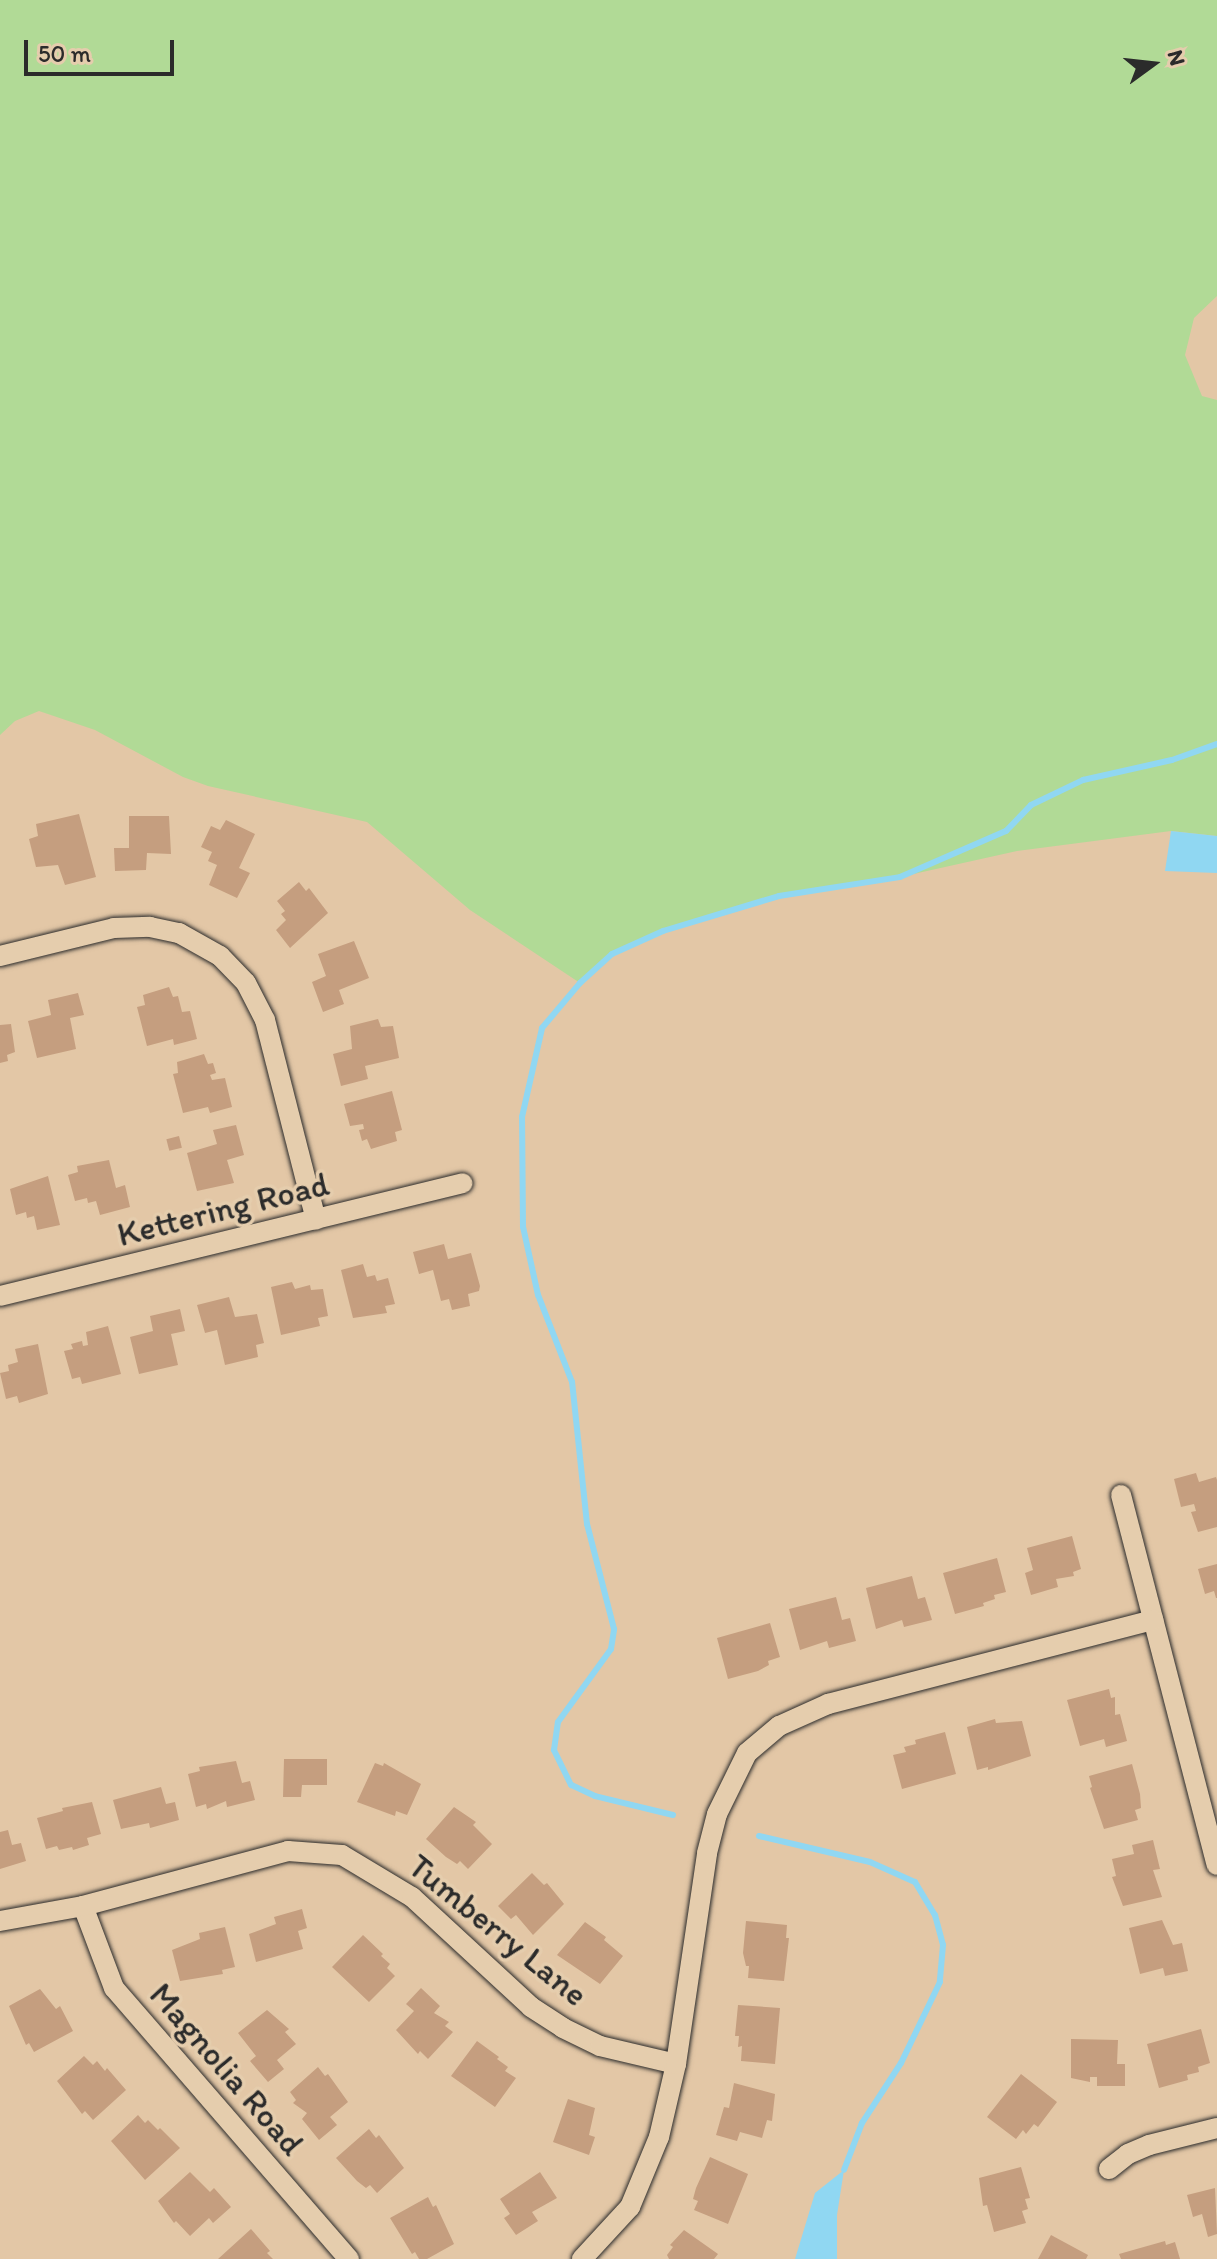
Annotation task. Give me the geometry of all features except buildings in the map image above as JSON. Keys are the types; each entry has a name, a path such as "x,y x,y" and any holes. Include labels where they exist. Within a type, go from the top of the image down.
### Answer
{"street":[{"path":"0,956 114,928 150,927 179,933 220,956 246,983 265,1020 316,1220"},
{"name":"Kettering Road","path":"0,1296 462,1183"},
{"path":"1121,1495 1217,1865"},
{"path":"582,2259 630,2207 659,2137 676,2064 707,1853 717,1814 747,1753 779,1726 828,1704 1153,1620"},
{"name":"Tumberry Lane","path":"0,1921 83,1906 288,1851 342,1855 412,1897 531,2007 563,2028 600,2046 676,2064"},
{"name":"Magnolia Road","path":"83,1906 114,1988 349,2259"},
{"path":"1109,2169 1128,2154 1149,2145 1217,2128"}],"green space":[{"path":"0,0 1217,0 1217,296 1194,318 1185,355 1202,396 1217,400 1217,836 1171,831 1017,851 900,877 779,896 663,931 612,954 580,983 470,910 367,822 208,786 183,777 95,730 39,711 15,721 0,735"}],"water":[{"path":"1171,831 1217,836 1217,873 1165,871"},
{"path":"844,2170 837,2215 837,2259 795,2259 815,2193"}],"waterway":[{"path":"673,1815 595,1796 571,1785 554,1750 558,1722 611,1649 614,1629 587,1524 572,1382 538,1295 523,1227 522,1117 542,1028 580,983 612,954 663,931 779,896 900,877 1006,831 1031,805 1083,780 1172,760 1217,744"},
{"path":"759,1836 870,1862 915,1882 935,1915 943,1945 940,1982 901,2063 862,2123 844,2170"}]}
